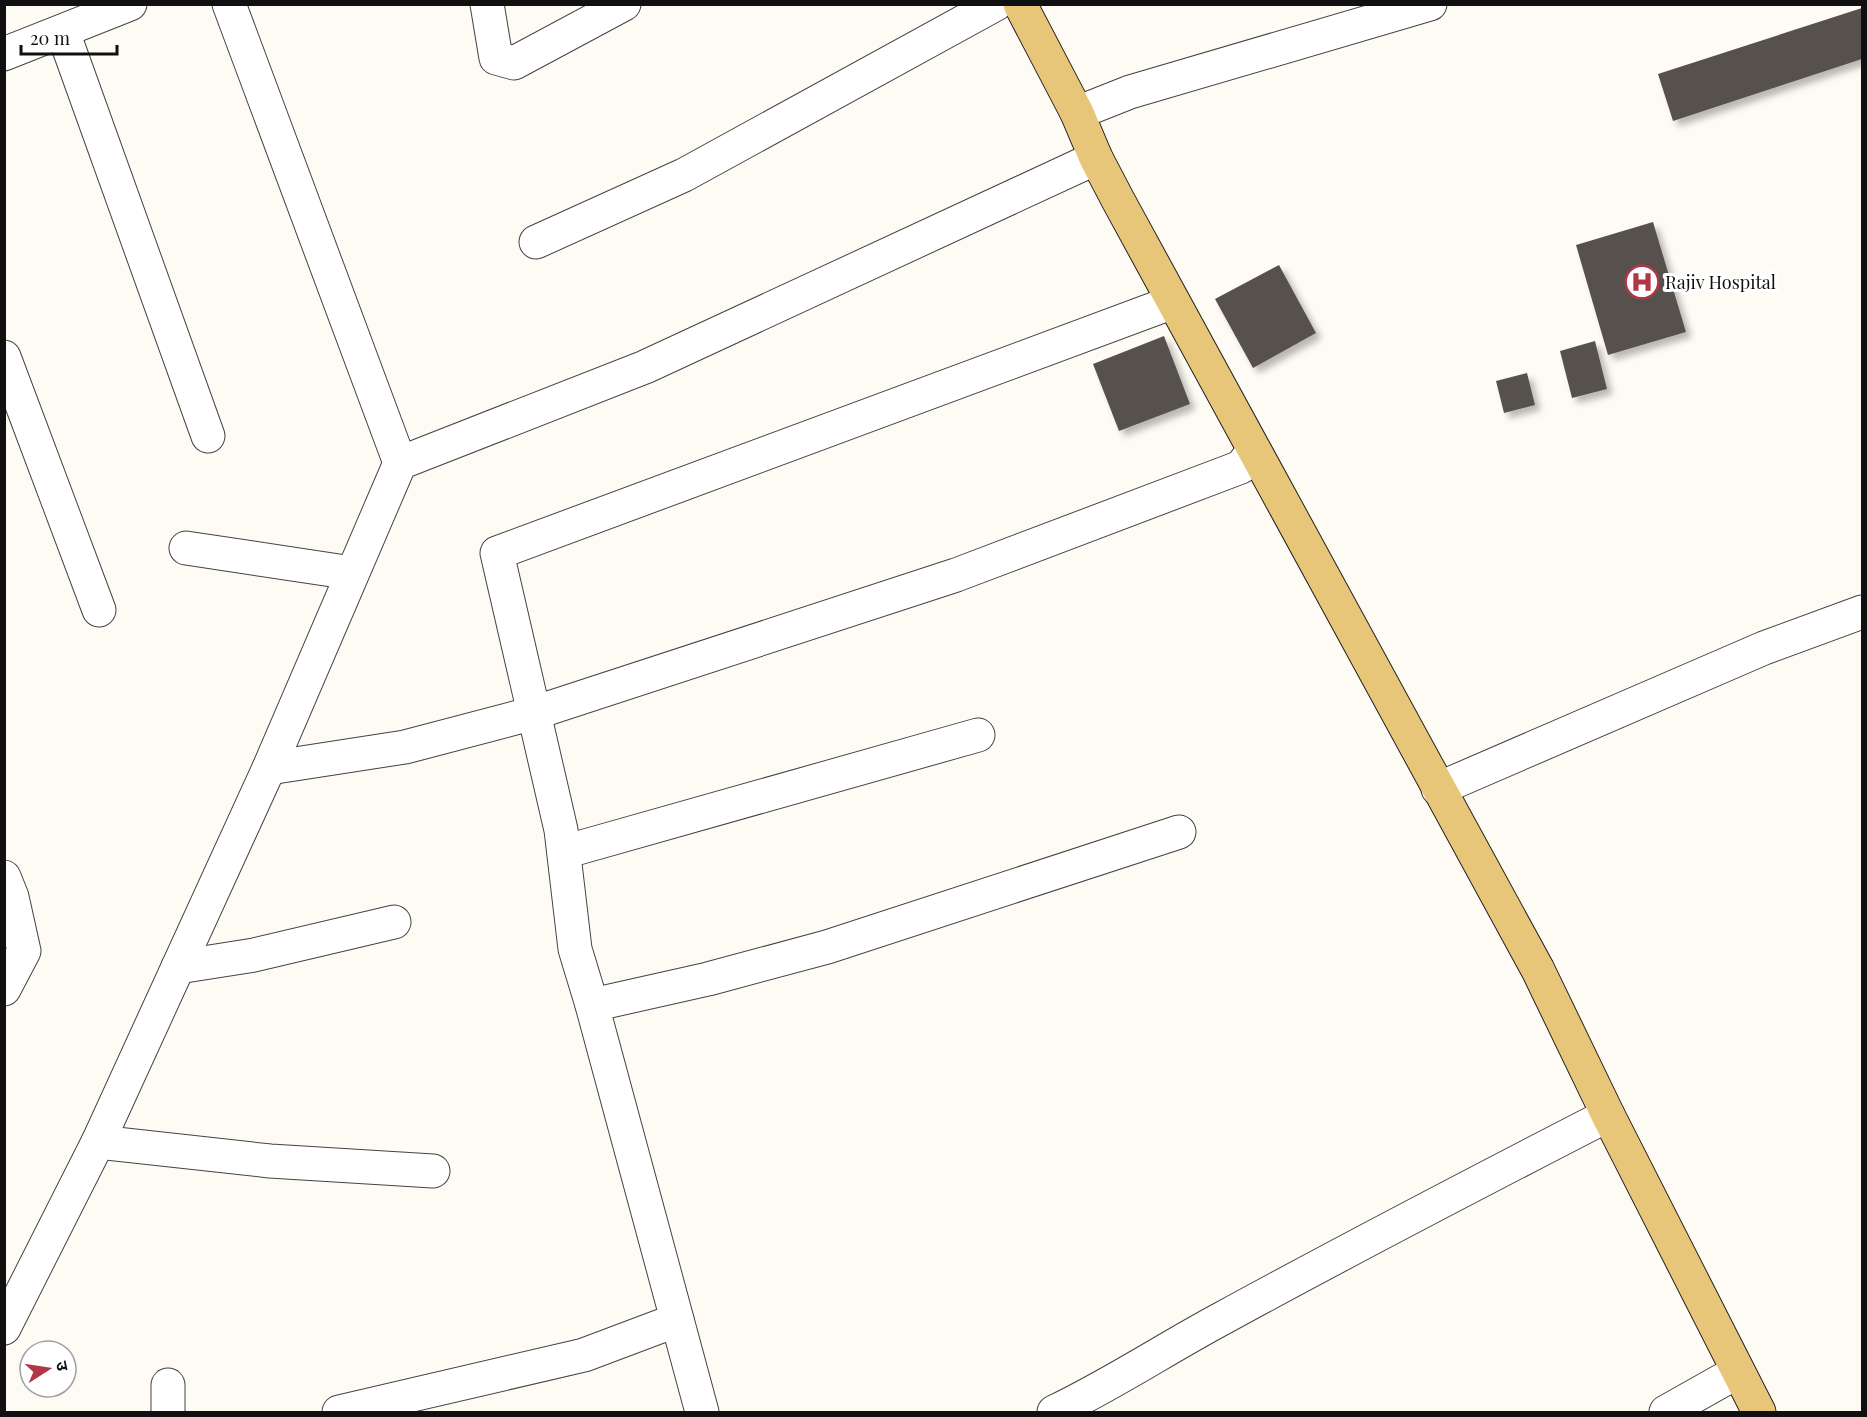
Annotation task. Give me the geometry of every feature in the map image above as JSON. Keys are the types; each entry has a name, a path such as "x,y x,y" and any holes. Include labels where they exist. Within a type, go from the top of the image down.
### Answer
{"main road":[{"path":"1020,4 1077,113 1096,158 1173,302 1538,970 1608,1115 1759,1413"}],"street":[{"path":"4,54 130,4"},
{"path":"4,1328 98,1142 269,768 400,463 229,4"},
{"path":"487,4 496,58 514,63 624,4"},
{"path":"536,242 684,175 996,4"},
{"path":"1077,113 1130,92 1430,4"},
{"path":"63,32 208,436"},
{"path":"400,463 645,367 1096,158"},
{"path":"702,1413 575,949 561,830 497,553 1173,302"},
{"path":"4,357 99,610"},
{"path":"269,768 405,747 534,713 956,575 1241,467 1254,450"},
{"path":"186,548 352,573"},
{"path":"1438,789 1764,648 1863,612"},
{"path":"564,852 978,735"},
{"path":"592,1005 708,979 827,947 1179,832"},
{"path":"4,877 12,897 24,951 4,989"},
{"path":"178,967 254,955 394,922"},
{"path":"1054,1413 1196,1332 1388,1228 1608,1115"},
{"path":"98,1142 270,1161 433,1171"},
{"path":"339,1412 584,1355 677,1320"},
{"path":"1666,1413 1737,1372"}],"building":[{"path":"1862,8 1862,59 1673,121 1658,74"},
{"path":"1653,222 1686,332 1608,355 1576,245"},
{"path":"1279,265 1316,333 1253,368 1215,299"},
{"path":"1164,336 1190,404 1119,431 1093,364"},
{"path":"1595,341 1607,389 1572,398 1560,351"},
{"path":"1527,373 1535,405 1504,413 1496,381"}],"place":[{"name":"Rajiv Hospital","path":"1642,282"}]}
